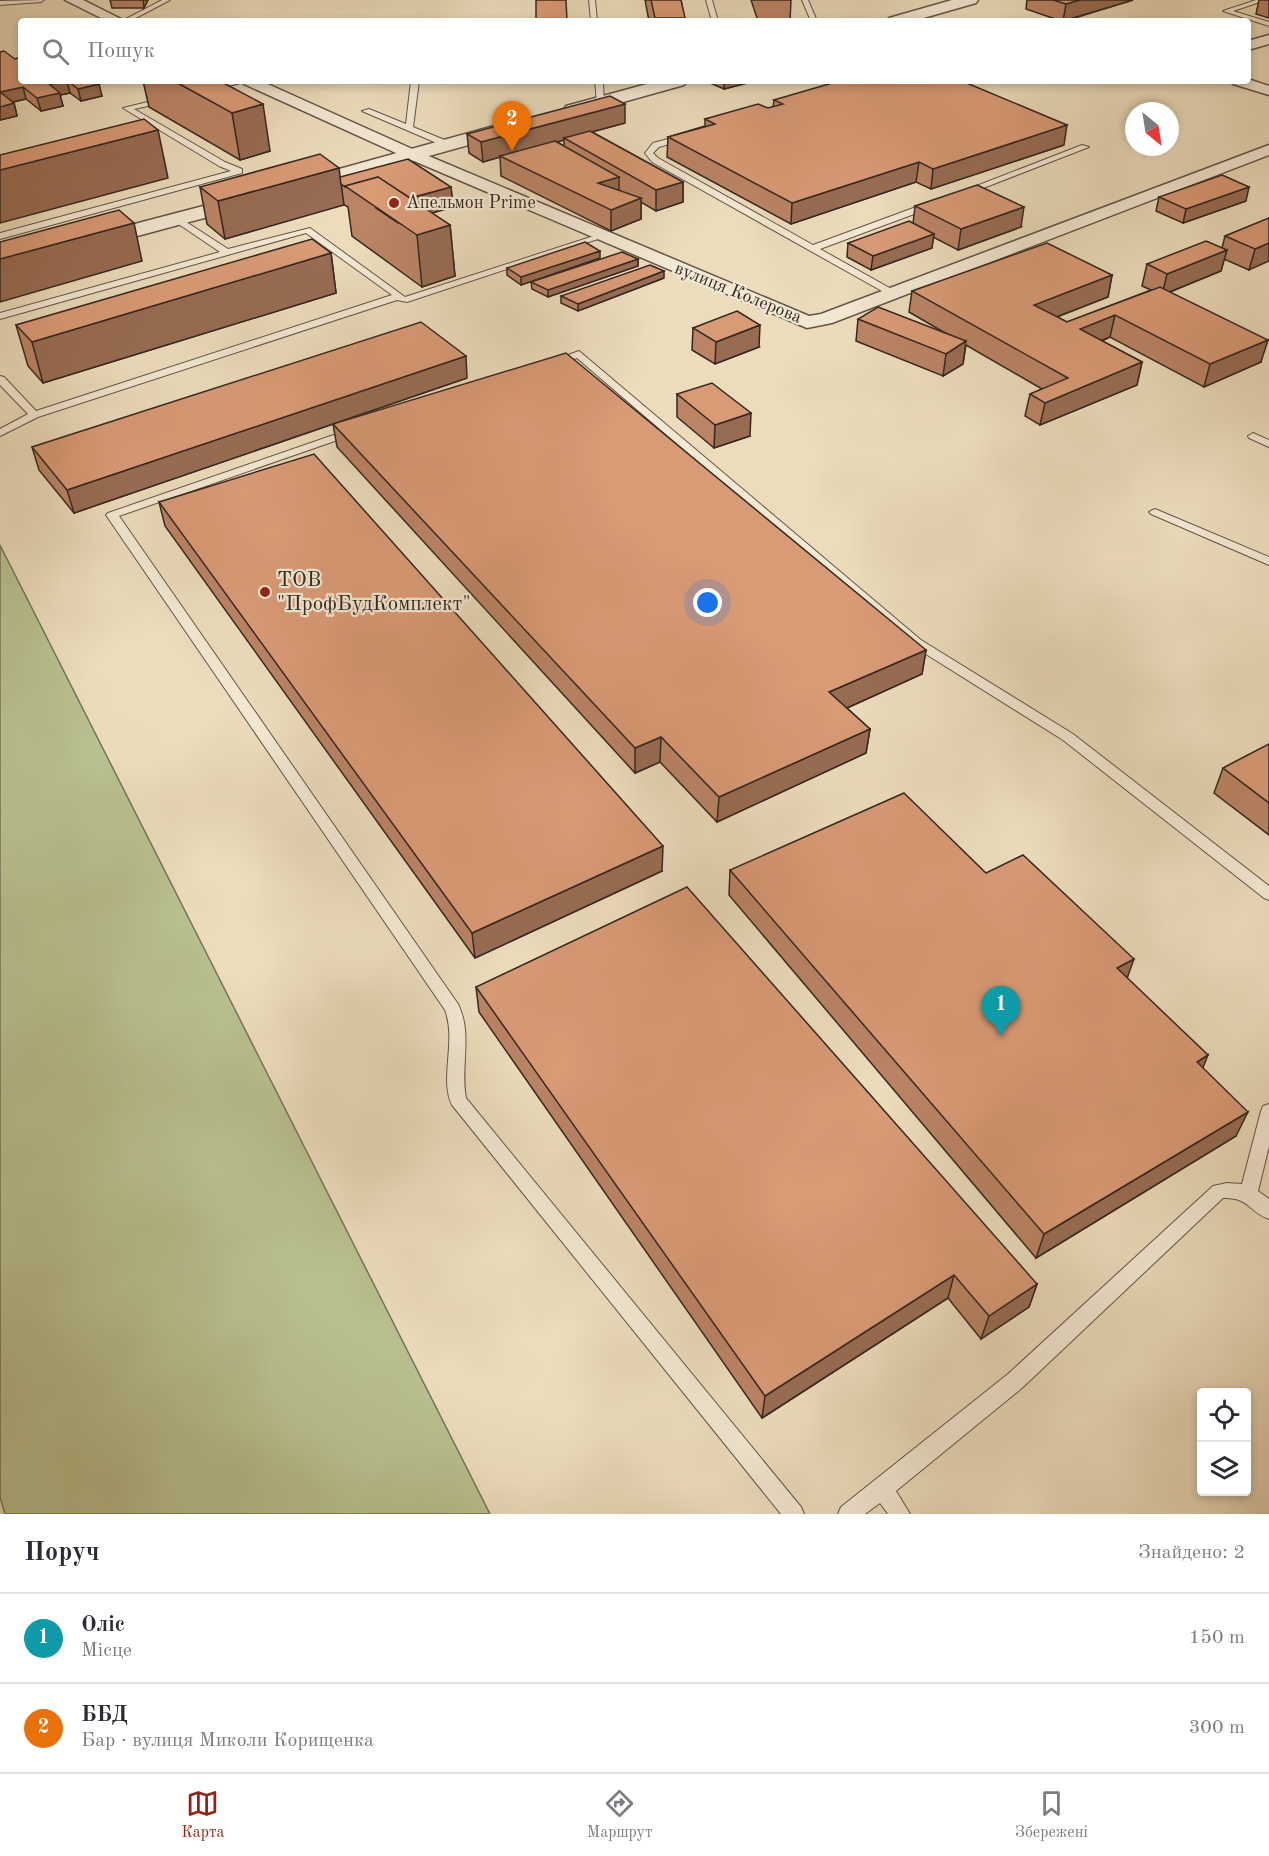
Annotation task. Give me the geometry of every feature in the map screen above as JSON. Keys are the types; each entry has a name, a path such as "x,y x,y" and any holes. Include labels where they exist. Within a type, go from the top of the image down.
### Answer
{"street":[{"path":"72,0 111,18"},
{"path":"903,18 952,2 970,0"},
{"path":"1251,45 1269,39"},
{"name":"вулиця Колерова","path":"256,84 412,155 603,236 629,252 807,322 816,322 1269,150"},
{"path":"557,115 668,84"},
{"path":"1247,84 1269,91"},
{"path":"78,246 536,121"}],"lane":[{"path":"0,3 41,0"},
{"path":"131,18 167,0"},
{"path":"592,0 594,18"},
{"path":"709,0 714,18"},
{"path":"805,0 813,18"},
{"path":"1249,18 1226,11 1263,0"},
{"path":"1251,19 1269,24"},
{"path":"202,91 231,84"},
{"path":"410,128 415,84"},
{"path":"599,84 601,103"},
{"path":"0,236 239,171 222,164 127,108 170,98"},
{"path":"366,111 449,145"},
{"path":"689,135 656,145 649,153 655,160 892,293"},
{"path":"955,196 1085,147"},
{"path":"814,248 944,200"},
{"path":"177,219 228,253"},
{"path":"0,316 307,230 404,300 603,236"},
{"path":"0,433 34,416 399,296"},
{"path":"545,365 579,354 917,643 1068,737 1269,894"},
{"path":"0,379 34,416"},
{"path":"367,427 112,515 452,1008 459,1021 460,1033 455,1090 458,1100 794,1514"},
{"path":"1253,436 1269,444"},
{"path":"1155,512 1269,561"},
{"path":"1249,1193 1269,1111"},
{"path":"848,1514 1015,1381 1219,1191 1234,1189 1249,1193 1269,1211"},
{"path":"882,1489 900,1514"}],"green space":[{"path":"0,545 490,1514 5,1514 0,1497"}],"building":[{"path":"536,0 566,0 567,18 536,18"},
{"path":"651,0 681,0 685,18 655,18"},
{"path":"1053,0 1080,0 1066,4"},
{"path":"4,51 15,59 18,58 18,84 49,84 60,93 37,98 23,87 0,92 0,52"},
{"path":"72,84 99,84 78,89"},
{"path":"179,84 226,84 263,104 232,113"},
{"path":"829,84 969,84 1067,125 933,169 919,162 792,203 668,137 715,124 705,119 758,104 768,108 783,104 774,100"},
{"path":"0,92 14,103 0,107"},
{"path":"610,96 625,104 481,142 467,134"},
{"path":"144,119 158,130 0,170 0,155"},
{"path":"590,131 683,182 656,190 564,138"},
{"path":"555,141 619,177 598,183 641,198 611,210 500,156"},
{"path":"320,154 339,168 218,201 200,187"},
{"path":"408,159 451,187 410,198 378,177 345,187 341,184 340,177"},
{"path":"1222,175 1249,187 1186,209 1159,197"},
{"path":"378,177 450,225 417,235 345,186"},
{"path":"977,185 1024,207 961,229 915,206"},
{"path":"119,210 134,223 0,259 0,242"},
{"path":"1269,218 1269,243 1255,249 1225,236"},
{"path":"909,221 934,234 873,256 848,243"},
{"path":"312,239 331,253 32,342 16,325"},
{"path":"1206,241 1227,250 1167,274 1147,264"},
{"path":"585,242 600,251 521,277 507,268"},
{"path":"1047,243 1112,275 1034,305 1067,322 1160,287 1268,340 1210,364 1115,315 1080,329 1142,362 1045,403 1030,394 1068,378 912,291"},
{"path":"622,252 638,259 548,290 531,282"},
{"path":"650,265 664,271 578,304 561,296"},
{"path":"878,307 966,341 946,354 858,319"},
{"path":"737,311 760,325 716,342 693,328"},
{"path":"421,322 466,356 67,490 32,447"},
{"path":"566,353 926,650 829,692 870,729 719,797 661,737 635,748 333,424"},
{"path":"712,383 751,413 715,425 677,394"},
{"path":"314,454 663,846 472,933 159,502"},
{"path":"1269,744 1269,803 1223,768"},
{"path":"904,793 986,873 1023,855 1134,959 1117,968 1208,1055 1197,1062 1248,1112 1044,1234 730,870"},
{"path":"687,887 1037,1284 989,1316 954,1275 765,1396 476,987"}],"place":[{"name":"ББД","path":"512,151"},
{"name":"Апельмон Prime","path":"394,203"},
{"name":"ТОВ \"ПрофБудКомплект\"","path":"265,592"},
{"name":"Оліс","path":"1001,1036"}]}
